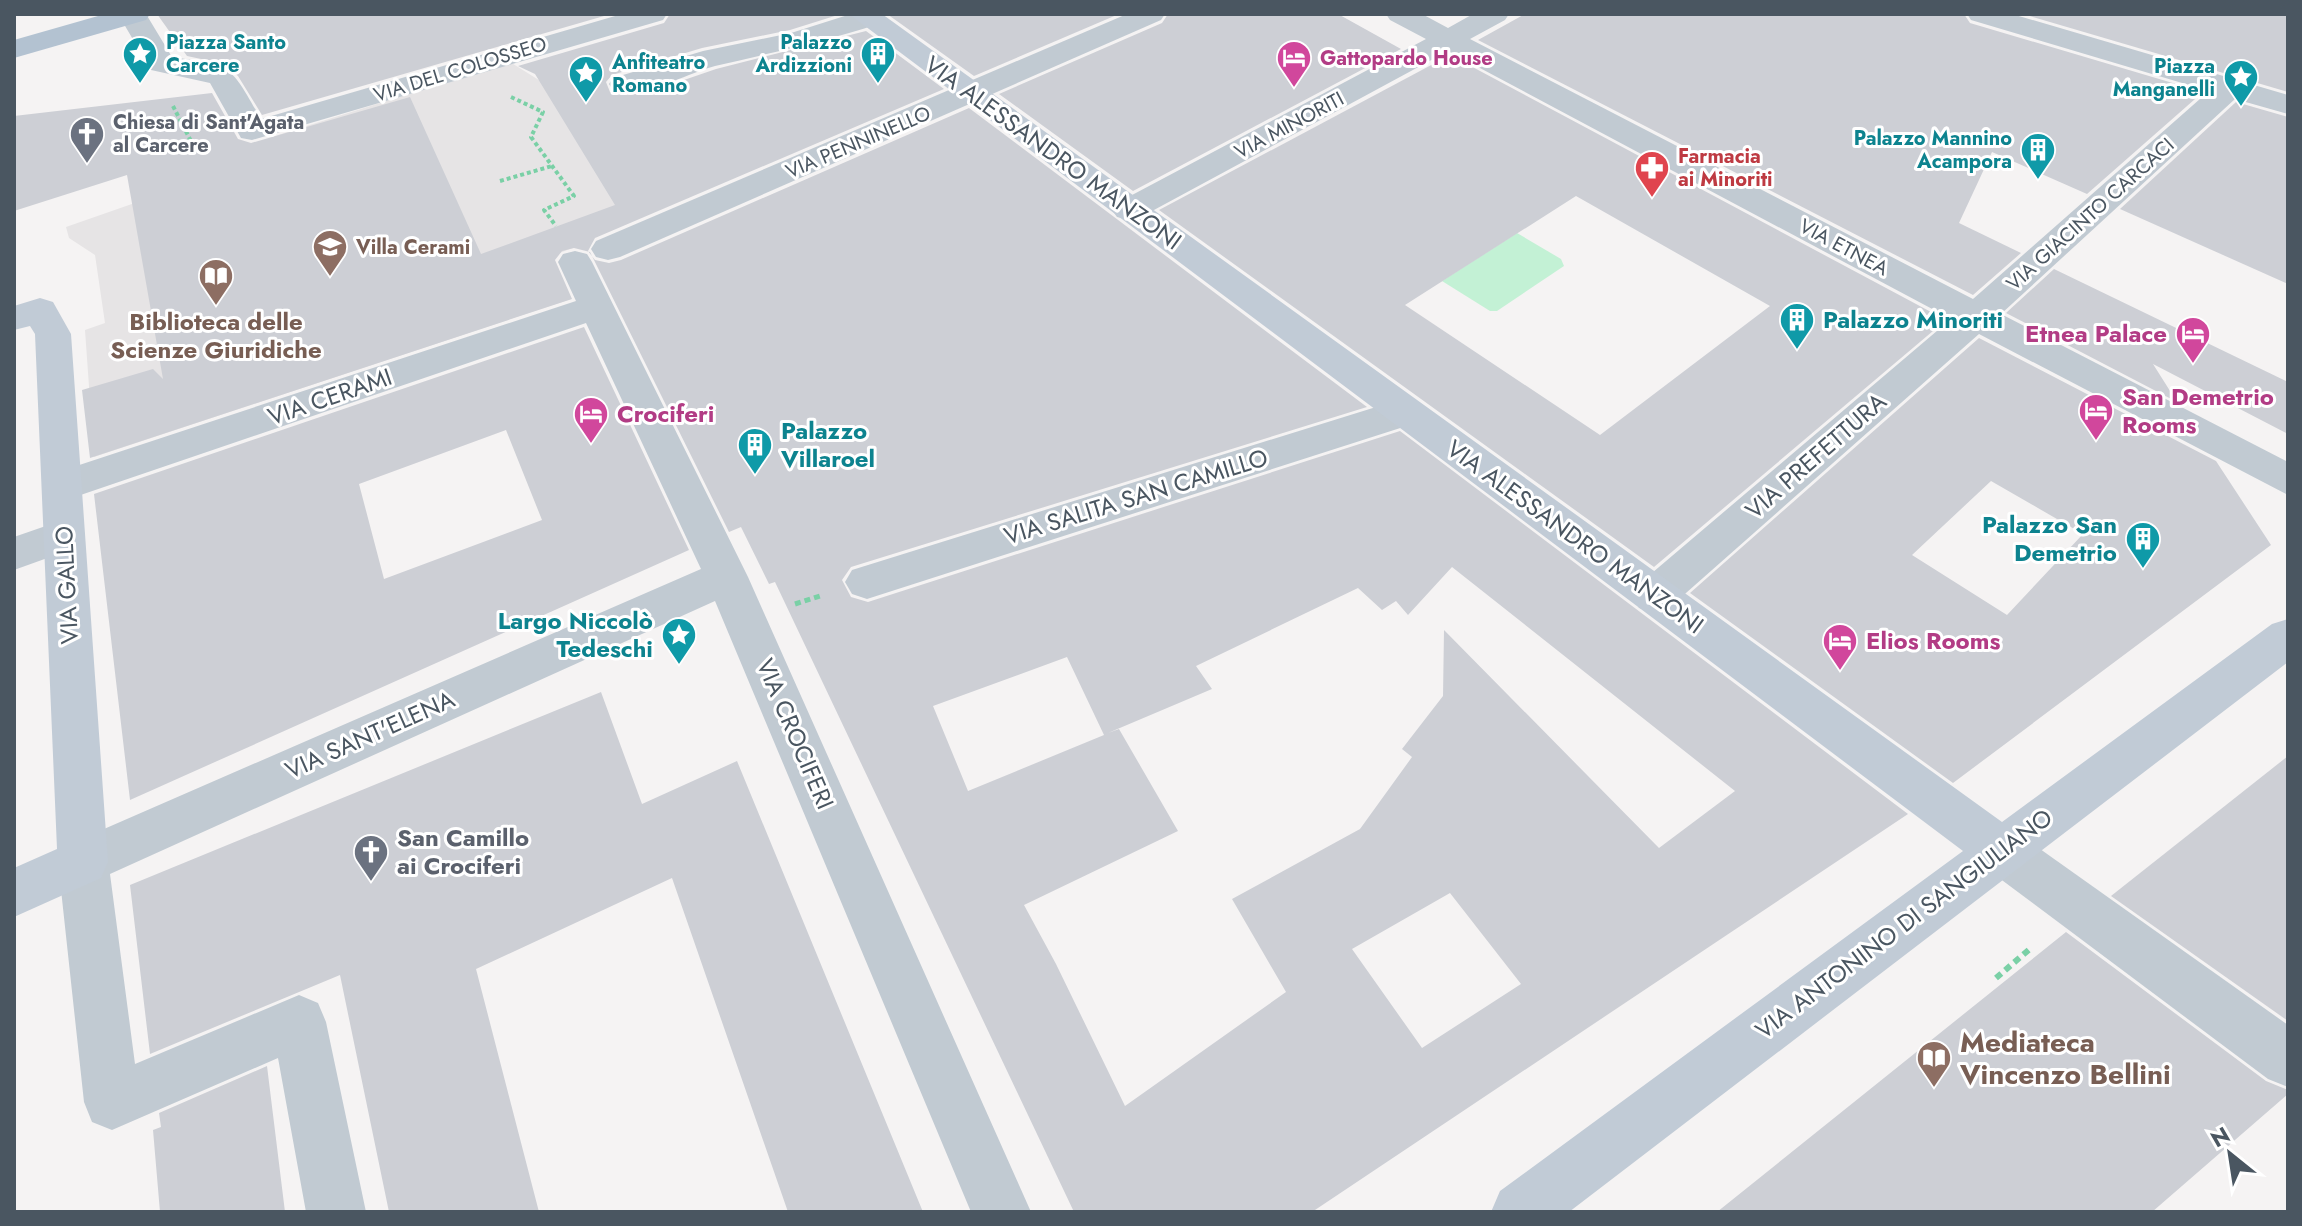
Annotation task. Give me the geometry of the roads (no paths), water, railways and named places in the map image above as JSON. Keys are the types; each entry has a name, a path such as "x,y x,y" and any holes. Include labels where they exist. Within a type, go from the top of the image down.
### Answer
{"main road":[{"path":"15,50 134,14"},
{"name":"VIA ALESSANDRO MANZONI","path":"866,16 2001,850"},
{"name":"VIA GALLO","path":"27,314 53,334 83,862"},
{"name":"VIA ANTONINO DI SANGIULIANO","path":"1521,1212 2288,637"},
{"name":"VIA SANT'ELENA","path":"14,893 83,862"}],"street":[{"name":"VIA DEL COLOSSEO","path":"134,14 162,64 213,72 222,77 252,131 653,14"},
{"name":"VIA ETNEA","path":"1400,14 2288,480"},
{"name":"VIA MINORITI","path":"1129,210 1495,14"},
{"path":"1981,14 2188,78 2288,105"},
{"path":"624,84 670,73 703,60 797,41 866,16"},
{"name":"VIA PENNINELLO","path":"608,249 971,93 1141,16"},
{"path":"2188,78 2213,104 2288,130"},
{"name":"VIA GIACINTO CARCACI","path":"1976,316 2213,104"},
{"name":"VIA CROCIFERI","path":"575,262 736,598 1001,1212"},
{"name":"VIA CERAMI","path":"63,486 597,307"},
{"name":"VIA PREFETTURA","path":"1654,596 1976,316"},
{"name":"VIA SALITA SAN CAMILLO","path":"867,582 1405,412"},
{"path":"14,554 63,536"},
{"name":"VIA SANT'ELENA","path":"83,862 736,598"},
{"name":"VIA ALESSANDRO MANZONI","path":"2001,850 2288,1059"},
{"path":"83,862 112,1102 299,1022 336,1212"}],"place":[{"name":"Piazza Santo Carcere","path":"140,85"},
{"name":"Palazzo Ardizzioni","path":"878,85"},
{"name":"Gattopardo House","path":"1294,89"},
{"name":"Anfiteatro Romano","path":"586,104"},
{"name":"Piazza Manganelli","path":"2241,108"},
{"name":"Chiesa di Sant'Agata al Carcere","path":"87,165"},
{"name":"Palazzo Mannino Acampora","path":"2038,181"},
{"name":"Farmacia ai Minoriti","path":"1652,199"},
{"name":"Villa Cerami","path":"330,278"},
{"name":"Biblioteca delle Scienze Giuridiche","path":"216,307"},
{"name":"Palazzo Minoriti","path":"1797,351"},
{"name":"Etnea Palace","path":"2193,365"},
{"name":"San Demetrio Rooms","path":"2096,442"},
{"name":"Crociferi","path":"591,445"},
{"name":"Palazzo Villaroel","path":"755,476"},
{"name":"Palazzo San Demetrio","path":"2143,570"},
{"name":"Largo Niccolò Tedeschi","path":"679,666"},
{"name":"Elios Rooms","path":"1840,672"},
{"name":"San Camillo ai Crociferi","path":"371,883"},
{"name":"Mediateca Vincenzo Bellini","path":"1934,1089"}]}
